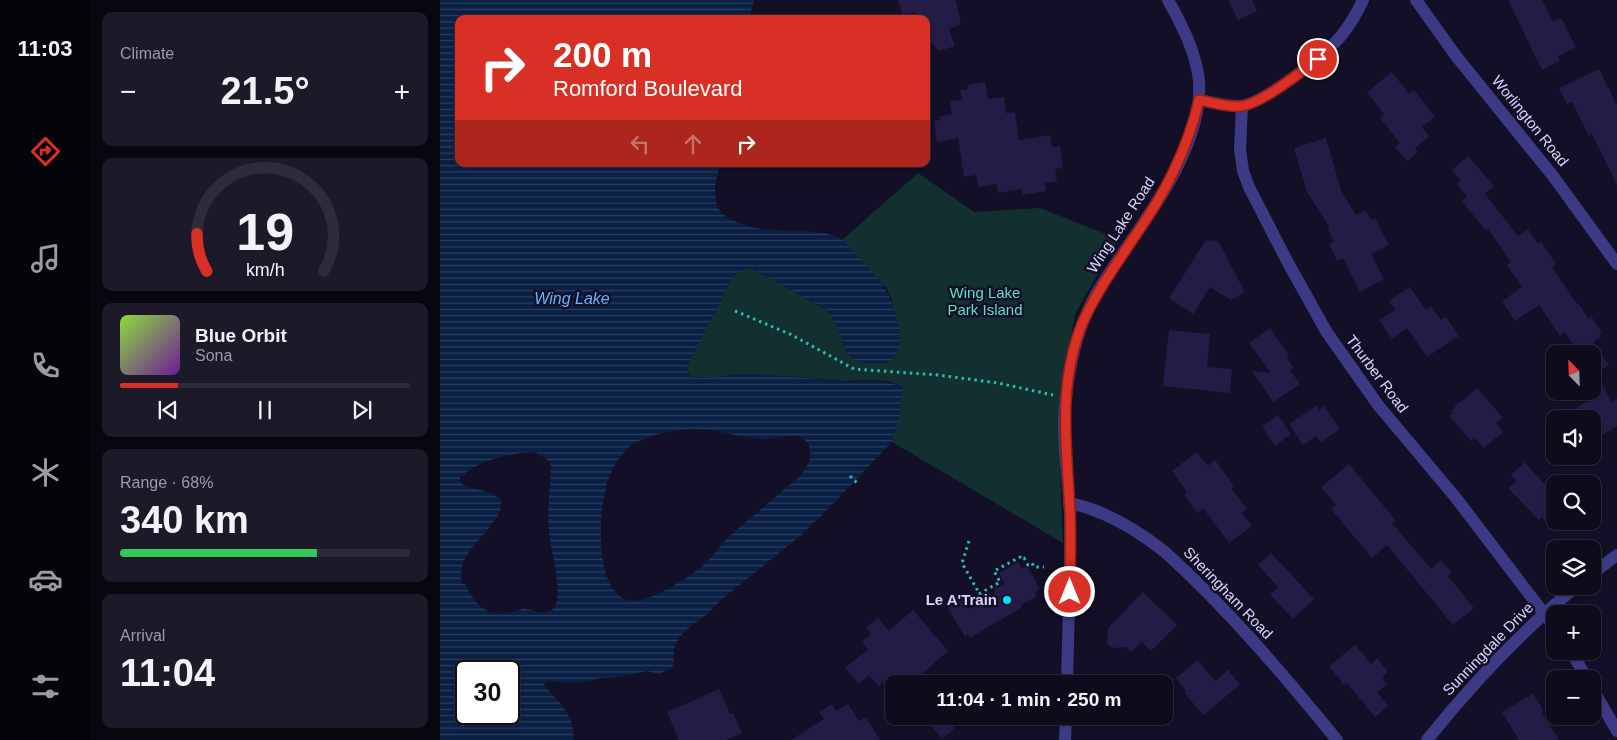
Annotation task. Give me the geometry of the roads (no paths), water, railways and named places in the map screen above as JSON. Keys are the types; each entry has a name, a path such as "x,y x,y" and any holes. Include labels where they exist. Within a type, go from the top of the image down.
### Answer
{"street":[{"name":"Wing Lake Road","path":"1067,675 1070,592 1069,503 1064,436 1066,398 1076,344 1099,290 1136,236 1177,167 1188,140 1199,100 1195,58 1180,22 1168,0"},
{"path":"1199,100 1242,106 1278,88 1330,48 1356,16 1363,0"},
{"name":"Worlington Road","path":"1416,0 1456,56 1553,176 1617,264"},
{"name":"Thurber Road","path":"1242,106 1240,148 1243,171 1249,187 1283,254 1326,331 1378,405 1456,498 1545,613"},
{"name":"Sheringham Road","path":"1069,503 1107,514 1164,552 1244,630 1337,740"},
{"path":"1601,567 1617,555"},
{"name":"Sunningdale Drive","path":"1427,740 1471,688 1545,613 1566,595"},
{"path":"1601,703 1617,731"},
{"path":"1065,740 1066,725"}],"water":[{"name":"Wing Lake","path":"440,0 754,0 750,15 455,15 455,167 719,167 715,197 716,203 723,214 733,221 752,227 819,232 841,239 884,287 891,301 899,330 900,339 897,354 891,361 887,363 866,363 853,359 845,350 838,327 828,311 753,269 744,269 732,278 687,366 689,374 700,378 753,374 843,381 879,381 903,387 899,417 892,442 801,535 680,636 674,649 672,668 659,674 647,671 586,682 545,682 544,685 560,703 569,717 573,740 440,740","holes":["691,429 710,430 757,439 797,436 808,443 810,449 809,460 798,478 732,534 695,572 679,583 650,597 634,601 621,597 612,587 605,572 602,554 601,517 603,501 611,473 623,453 641,440 657,434 675,431","535,452 548,460 551,466 548,524 557,578 557,601 552,610 546,613 527,609 500,614 487,611 477,603 465,584 462,583 461,573 465,559 470,551 497,516 501,508 501,500 491,493 463,485 460,477 476,466 505,456"]}],"place":[{"name":"Le A'Train","path":"1007,600"}],"park label":[{"name":"Wing Lake Park Island","path":"985,302"}]}
